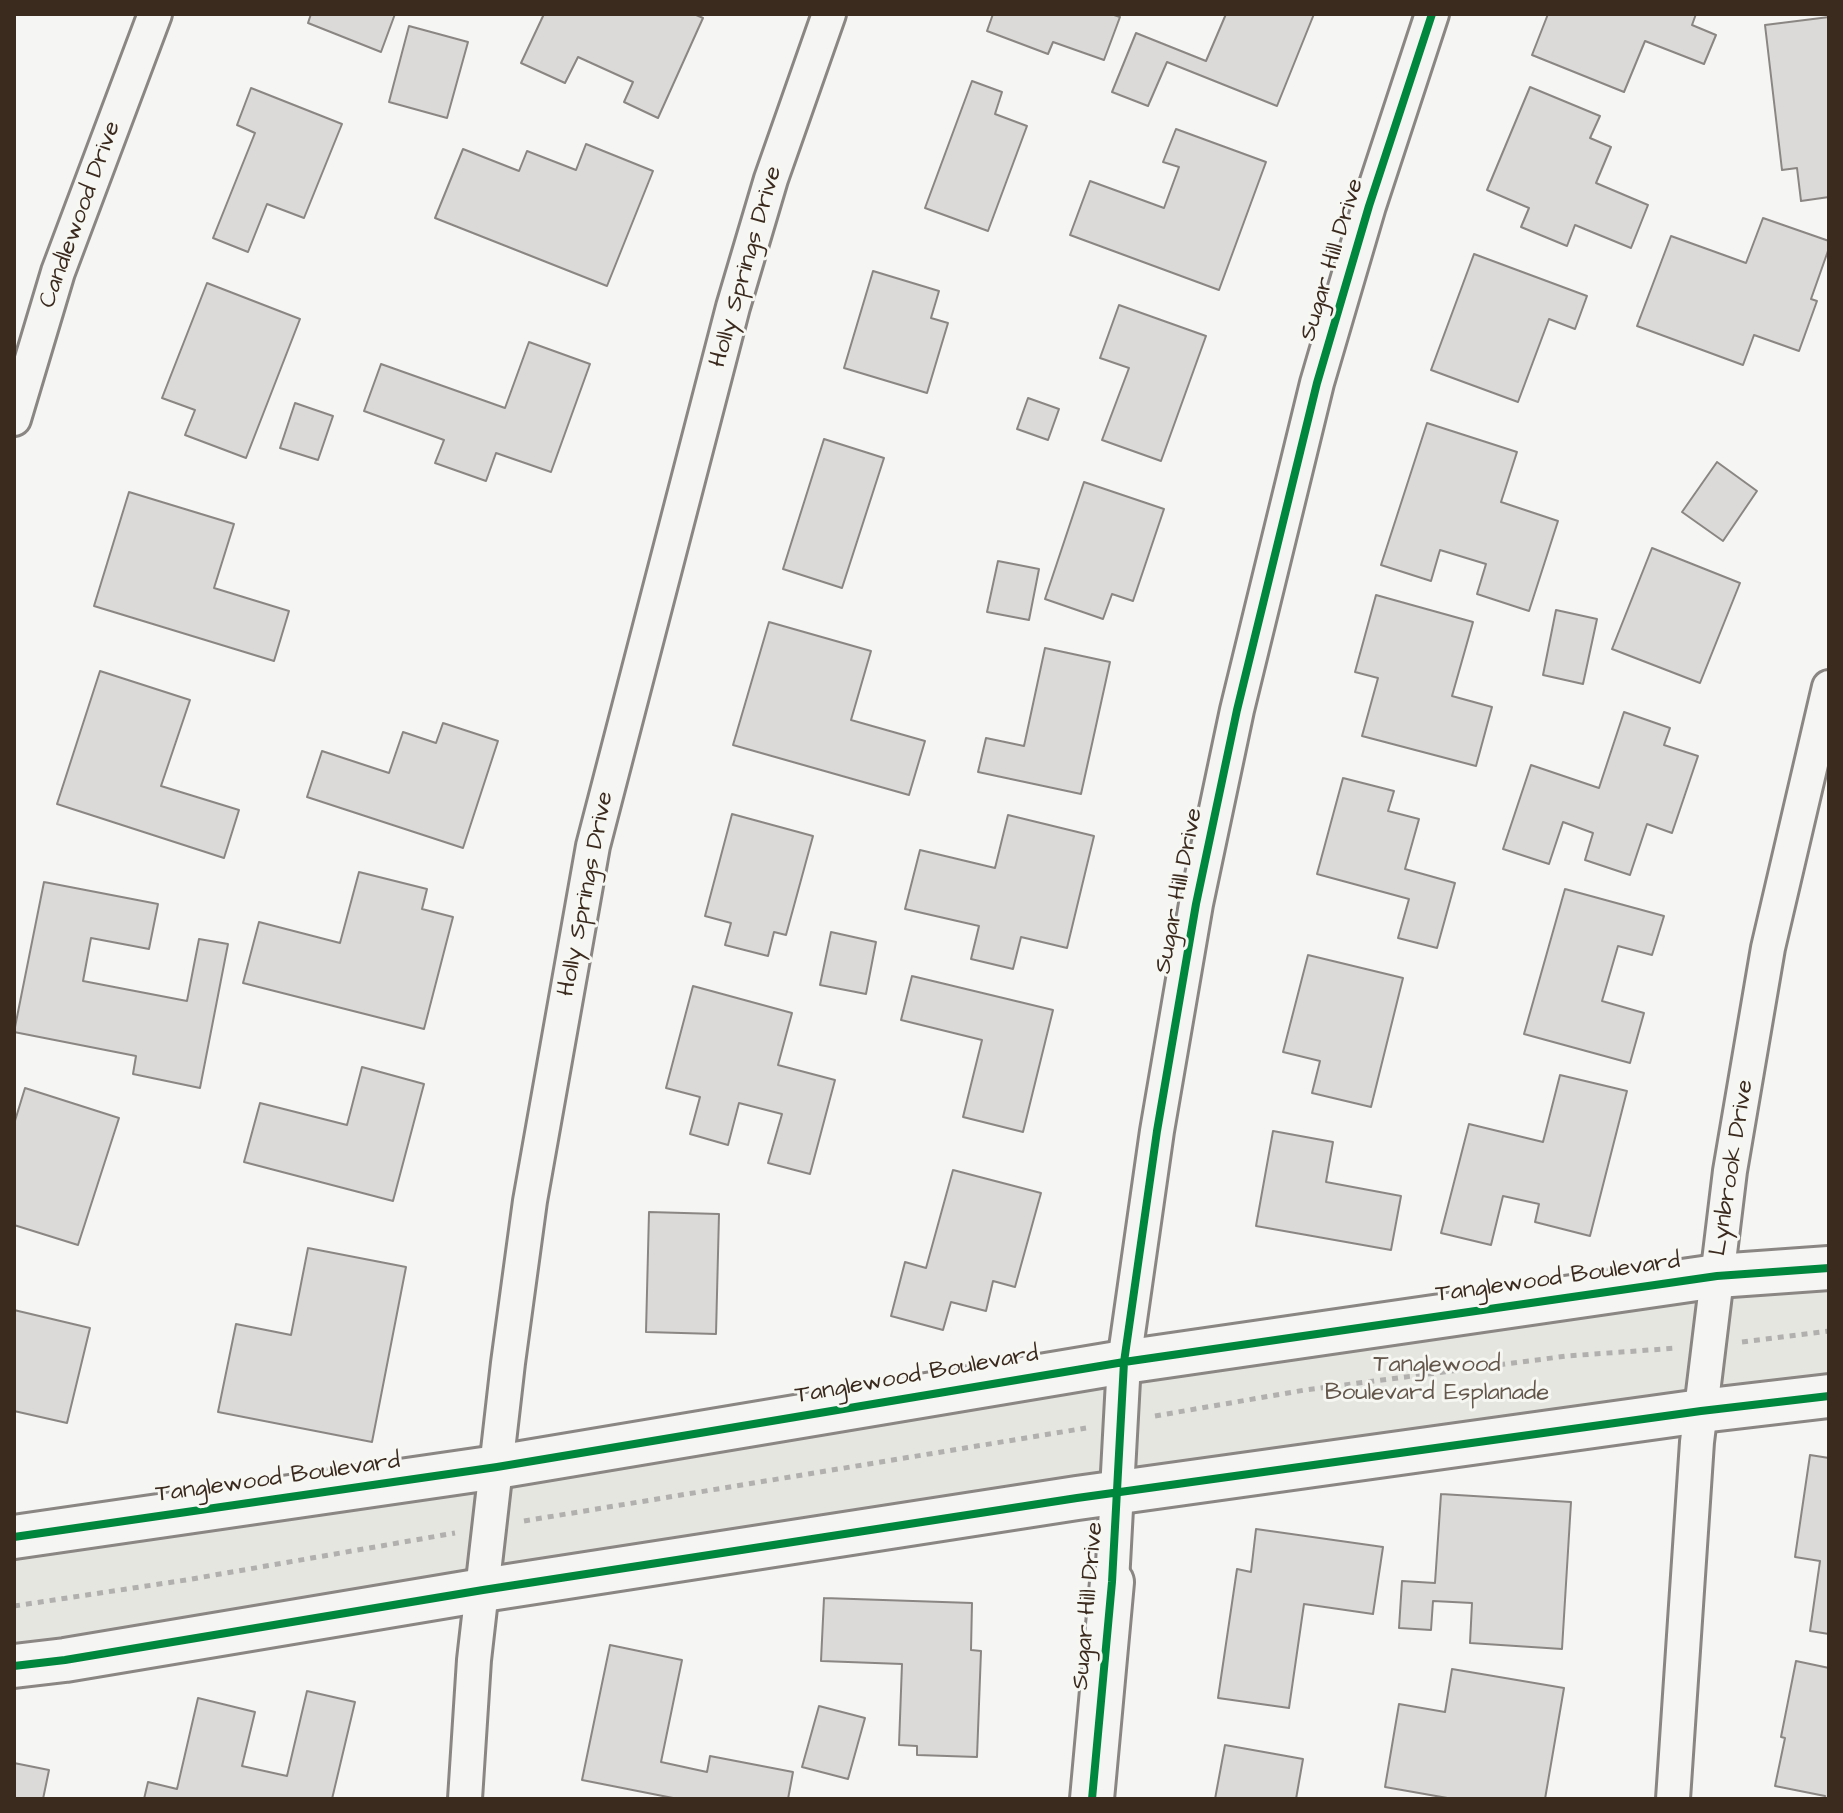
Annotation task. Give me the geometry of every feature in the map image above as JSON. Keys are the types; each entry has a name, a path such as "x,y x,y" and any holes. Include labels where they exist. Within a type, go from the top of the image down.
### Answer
{"street":[{"name":"Candlewood Drive","path":"14,419 58,272 155,14"},
{"name":"Holly Springs Drive","path":"465,1799 474,1660 530,1201 593,846 733,307 771,179 829,14"},
{"name":"Sugar Hill Drive","path":"1092,1799 1112,1582 1124,1362 1157,1131 1189,949 1237,710 1317,383 1369,206 1432,14"},
{"name":"Lynbrook Drive","path":"1673,1799 1693,1494 1707,1346 1730,1171 1768,948 1829,687"},
{"name":"Tanglewood Boulevard","path":"14,1537 497,1467 1124,1362 1717,1276 1829,1268"},
{"path":"14,1666 1118,1492 1829,1396"}],"path":[{"path":"14,1606 186,1580 1305,1390 1567,1356 1707,1346 1829,1331"}],"green space":[{"name":"Tanglewood Boulevard Esplanade","path":"1829,1281 1829,1381 14,1653 14,1546 1159,1367"}],"building":[{"path":"311,14 395,14 381,52 308,23"},
{"path":"544,14 694,14 703,18 658,118 624,102 633,82 578,57 565,83 521,63"},
{"path":"993,14 1111,14 1120,17 1104,60 1053,42 1048,54 987,31"},
{"path":"1226,14 1314,14 1277,106 1167,62 1148,106 1112,92 1136,33 1206,61"},
{"path":"1548,14 1696,14 1692,25 1716,35 1704,64 1645,41 1624,92 1532,55"},
{"path":"1829,17 1829,197 1801,201 1797,168 1782,170 1765,25"},
{"path":"409,26 468,42 447,118 389,102"},
{"path":"972,81 1002,92 995,114 1027,126 988,231 925,208"},
{"path":"1530,87 1600,116 1590,138 1611,147 1596,183 1648,205 1631,248 1575,225 1567,246 1521,227 1529,208 1487,190"},
{"path":"251,88 342,124 304,218 267,204 248,252 213,238 255,133 237,125"},
{"path":"1176,129 1266,162 1219,290 1070,235 1090,181 1164,208 1179,167 1163,162"},
{"path":"586,144 653,171 607,286 435,218 463,149 519,171 527,151 576,170"},
{"path":"1763,218 1829,241 1811,299 1817,301 1799,351 1754,335 1743,365 1637,326 1671,236 1746,263"},
{"path":"1474,254 1587,296 1575,329 1549,319 1518,402 1431,370"},
{"path":"873,271 939,291 931,318 948,323 927,393 844,368"},
{"path":"207,283 300,319 246,458 185,435 195,410 162,398"},
{"path":"1119,305 1206,336 1161,461 1102,440 1129,368 1100,358"},
{"path":"529,342 590,364 551,472 496,453 486,481 435,463 444,440 364,411 381,364 505,408"},
{"path":"1028,398 1059,409 1048,440 1017,429"},
{"path":"295,403 333,416 318,460 280,448"},
{"path":"1427,423 1517,452 1501,502 1558,521 1529,611 1477,594 1486,564 1440,550 1431,581 1381,565"},
{"path":"824,439 884,458 842,588 783,569"},
{"path":"1717,462 1757,491 1723,541 1682,512"},
{"path":"1084,482 1164,509 1133,601 1112,594 1103,619 1045,599"},
{"path":"129,492 234,524 214,588 289,611 274,661 94,606"},
{"path":"1652,548 1740,583 1700,683 1612,649"},
{"path":"998,561 1039,569 1029,620 987,612"},
{"path":"1376,595 1473,622 1452,696 1492,707 1476,766 1362,736 1378,678 1355,672"},
{"path":"1556,610 1597,619 1583,684 1543,675"},
{"path":"769,622 871,651 851,720 925,741 909,795 733,745"},
{"path":"1045,648 1110,662 1081,794 978,772 986,738 1024,746"},
{"path":"100,671 190,700 161,786 239,810 224,858 57,804"},
{"path":"1624,712 1670,728 1664,745 1698,756 1672,833 1647,824 1630,875 1585,860 1593,833 1563,822 1549,864 1503,849 1531,765 1599,788"},
{"path":"443,723 498,741 463,848 307,797 322,751 389,773 403,732 436,743"},
{"path":"1343,778 1394,791 1388,811 1419,819 1405,869 1455,883 1437,948 1398,938 1409,899 1317,874"},
{"path":"732,814 813,836 786,935 774,932 768,956 725,945 731,923 705,916"},
{"path":"1008,815 1094,836 1067,948 1021,937 1013,969 971,959 979,926 905,909 920,850 995,868"},
{"path":"359,872 427,889 422,909 453,917 424,1029 243,983 259,922 340,943"},
{"path":"44,882 158,904 149,949 91,938 83,981 187,1001 199,939 228,944 200,1088 133,1074 136,1056 14,1032"},
{"path":"1565,889 1664,916 1652,955 1618,946 1602,1001 1644,1013 1630,1063 1524,1034"},
{"path":"831,932 876,942 866,994 820,985"},
{"path":"1308,955 1403,978 1371,1107 1312,1093 1320,1061 1283,1052"},
{"path":"912,976 1053,1010 1023,1132 963,1117 982,1040 901,1020"},
{"path":"693,986 792,1013 778,1065 835,1080 810,1174 768,1163 782,1114 739,1103 728,1145 690,1134 700,1097 666,1088"},
{"path":"362,1067 424,1084 393,1201 244,1162 260,1103 347,1125"},
{"path":"1560,1075 1627,1091 1590,1236 1535,1222 1539,1204 1503,1196 1491,1245 1441,1233 1469,1124 1543,1142"},
{"path":"25,1088 119,1118 78,1245 14,1225 14,1124"},
{"path":"1273,1131 1333,1142 1326,1182 1401,1196 1391,1250 1256,1226"},
{"path":"953,1170 1041,1193 1015,1287 993,1281 986,1311 951,1302 943,1330 891,1316 905,1262 926,1268"},
{"path":"649,1212 719,1214 716,1334 646,1332"},
{"path":"308,1248 406,1267 372,1442 218,1412 236,1324 291,1335"},
{"path":"14,1310 90,1328 67,1423 14,1411"},
{"path":"1810,1455 1829,1458 1829,1634 1810,1631 1820,1561 1795,1557"},
{"path":"1441,1494 1571,1502 1562,1649 1470,1643 1472,1603 1433,1601 1431,1630 1399,1628 1402,1581 1435,1583"},
{"path":"1256,1529 1383,1547 1373,1614 1304,1604 1289,1708 1218,1698 1237,1569 1251,1572"},
{"path":"824,1598 972,1603 971,1650 981,1651 977,1757 917,1755 917,1746 899,1745 902,1664 821,1661"},
{"path":"610,1645 682,1660 661,1762 707,1772 710,1756 793,1772 788,1799 678,1799 582,1780"},
{"path":"1796,1661 1829,1668 1829,1799 1775,1786"},
{"path":"1452,1669 1564,1688 1545,1799 1453,1799 1385,1787 1399,1704 1445,1712"},
{"path":"307,1691 355,1702 332,1799 144,1799 148,1782 177,1789 198,1698 255,1712 242,1766 287,1776"},
{"path":"819,1706 865,1718 848,1779 802,1767"},
{"path":"1225,1745 1303,1759 1296,1799 1215,1799"},
{"path":"14,1763 49,1770 43,1799 14,1799"}],"cycle path":[{"path":"1092,1799 1112,1582 1124,1362 1157,1131 1196,904 1237,710 1317,383 1369,206 1432,14"},
{"path":"14,1537 497,1467 1124,1362 1717,1276 1829,1268"},
{"path":"14,1666 1077,1498 1829,1396"}]}
